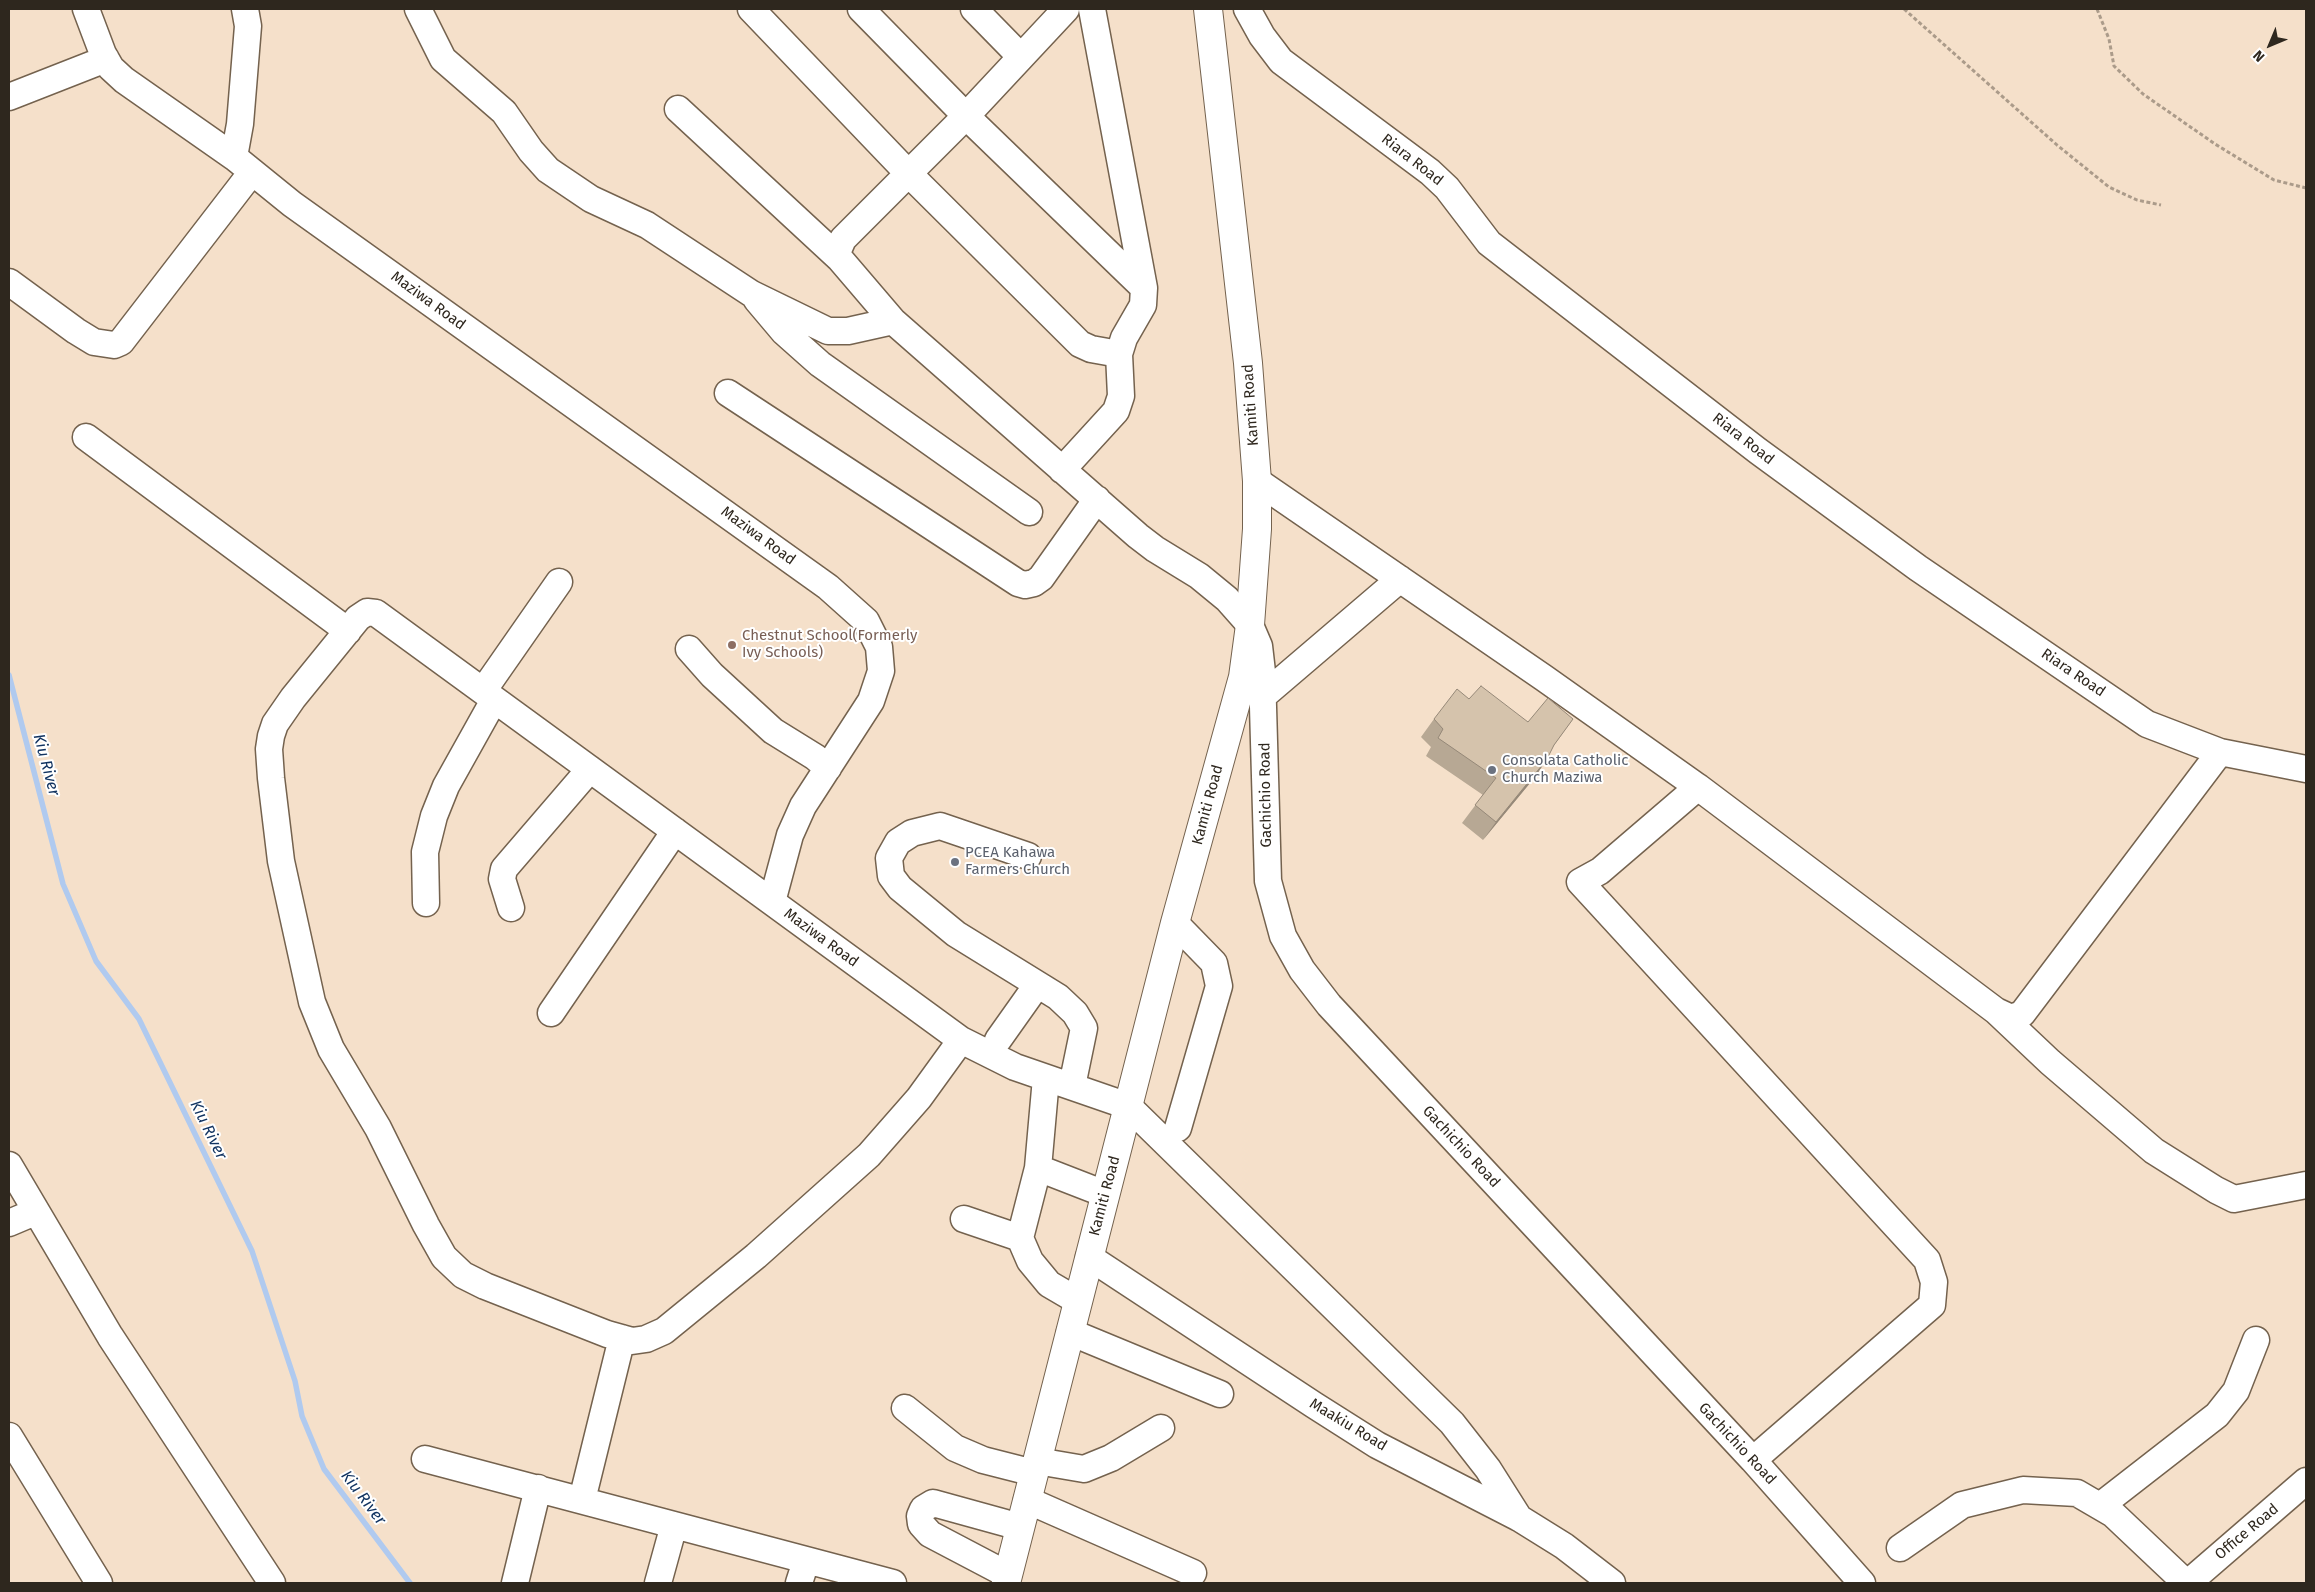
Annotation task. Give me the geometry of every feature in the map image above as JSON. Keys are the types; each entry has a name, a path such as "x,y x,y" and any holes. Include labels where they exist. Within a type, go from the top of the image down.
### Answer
{"main road":[{"name":"Kamiti Road","path":"1007,1579 1175,924 1242,676 1250,625 1258,529 1257,481 1248,364 1208,9"}],"street":[{"name":"Maziwa Road","path":"86,9 106,59 124,80 243,164 292,204 828,587 866,622 879,647 881,671 871,702 803,806 790,834 772,902 961,1040 1014,1067 1128,1106"},
{"path":"9,282 94,342 114,345 121,342 243,164 240,124 248,26 247,9"},
{"path":"418,9 443,59 504,112 531,152 548,170 591,199 647,225 752,294 828,331 864,328 893,320"},
{"path":"751,9 908,173 1080,344 1091,349 1119,354"},
{"path":"861,9 966,116 1144,288"},
{"path":"974,9 1022,56"},
{"path":"840,260 837,253 843,239 966,116 1066,9"},
{"path":"1062,470 1116,411 1120,396 1119,354 1124,338 1143,305 1144,288 1092,9"},
{"name":"Riara Road","path":"1247,9 1262,36 1281,60 1430,172 1447,188 1489,243 1758,451 1918,568 2148,724 2220,752 2306,769"},
{"path":"9,97 106,59"},
{"name":"Gachichio Road","path":"678,110 840,260 873,300 893,320 1155,550 1199,576 1227,599 1250,625 1259,646 1264,696 1268,881 1283,936 1302,970 1329,1005 1753,1460 1862,1583"},
{"path":"752,294 768,316 820,364 1029,512"},
{"path":"728,393 1018,583 1025,585 1034,583 1041,578 1096,499"},
{"path":"86,436 348,631"},
{"path":"1257,481 1698,787 1996,1011 2050,1062 2154,1151 2216,1190 2234,1199 2306,1185"},
{"path":"1264,696 1400,579"},
{"path":"426,903 425,852 434,816 446,786 488,696 559,582"},
{"path":"772,902 376,613 367,612 348,631 292,698 275,724 269,749 282,861 312,1002 334,1056 378,1128 426,1224 452,1267 485,1286 632,1341 646,1339 664,1331 763,1250 869,1155 913,1105 961,1040"},
{"path":"689,649 712,675 773,731 815,757 828,768"},
{"path":"1996,1011 2012,1018 2022,1014 2220,752"},
{"path":"511,908 502,879 504,869 590,769"},
{"path":"1698,787 1600,871 1580,882 1927,1260 1934,1282 1932,1305 1753,1460"},
{"path":"1028,856 940,826 912,833 898,842 889,858 891,876 900,888 956,934 1058,997 1075,1013 1084,1028 1072,1086"},
{"path":"551,1013 675,831"},
{"path":"1175,924 1214,963 1219,986 1178,1128"},
{"path":"998,1040 1037,985"},
{"path":"1046,1078 1038,1168 1020,1238 1030,1261 1049,1284 1078,1301"},
{"path":"1128,1106 1452,1423 1488,1469 1520,1518"},
{"path":"9,1165 35,1212 110,1336 272,1583"},
{"path":"1038,1168 1105,1194"},
{"path":"9,1223 35,1212"},
{"path":"964,1218 1020,1238"},
{"name":"Maakiu Road","path":"1089,1257 1377,1445 1520,1518 1564,1546 1612,1583"},
{"path":"1070,1332 1220,1394"},
{"path":"582,1500 622,1338"},
{"path":"2100,1506 2216,1416 2236,1391 2256,1340"},
{"path":"906,1408 955,1448 983,1460 1036,1467 1084,1469 1110,1458 1161,1428"},
{"path":"9,1436 99,1583"},
{"path":"424,1459 674,1525 803,1572 893,1583"},
{"name":"Office Road","path":"2199,1580 2306,1481"},
{"path":"515,1583 538,1488"},
{"path":"1900,1548 1962,1505 2022,1490 2077,1493 2113,1514 2199,1580"},
{"path":"1027,1500 1193,1572"},
{"path":"1007,1579 930,1534 921,1524 920,1516 923,1509 933,1503 1020,1527"},
{"path":"658,1583 674,1525"}],"path":[{"path":"1904,9 2058,145 2109,187 2137,200 2161,205"},
{"path":"2096,9 2109,39 2114,66 2143,94 2215,144 2274,180 2306,188"}],"building":[{"name":"Consolata Catholic Church Maziwa","path":"1481,686 1528,722 1548,698 1573,719 1554,745 1547,759 1496,822 1475,805 1496,778 1438,738 1443,729 1434,719 1457,689 1469,699"}],"waterway":[{"name":"Kiu River","path":"9,675 63,884 96,961 139,1019 252,1251 295,1381 302,1416 324,1469 410,1583"}],"place":[{"name":"Chestnut School(Formerly Ivy Schools)","path":"732,645"},
{"name":"Consolata Catholic Church Maziwa","path":"1492,770"},
{"name":"PCEA Kahawa Farmers Church","path":"955,862"}]}
